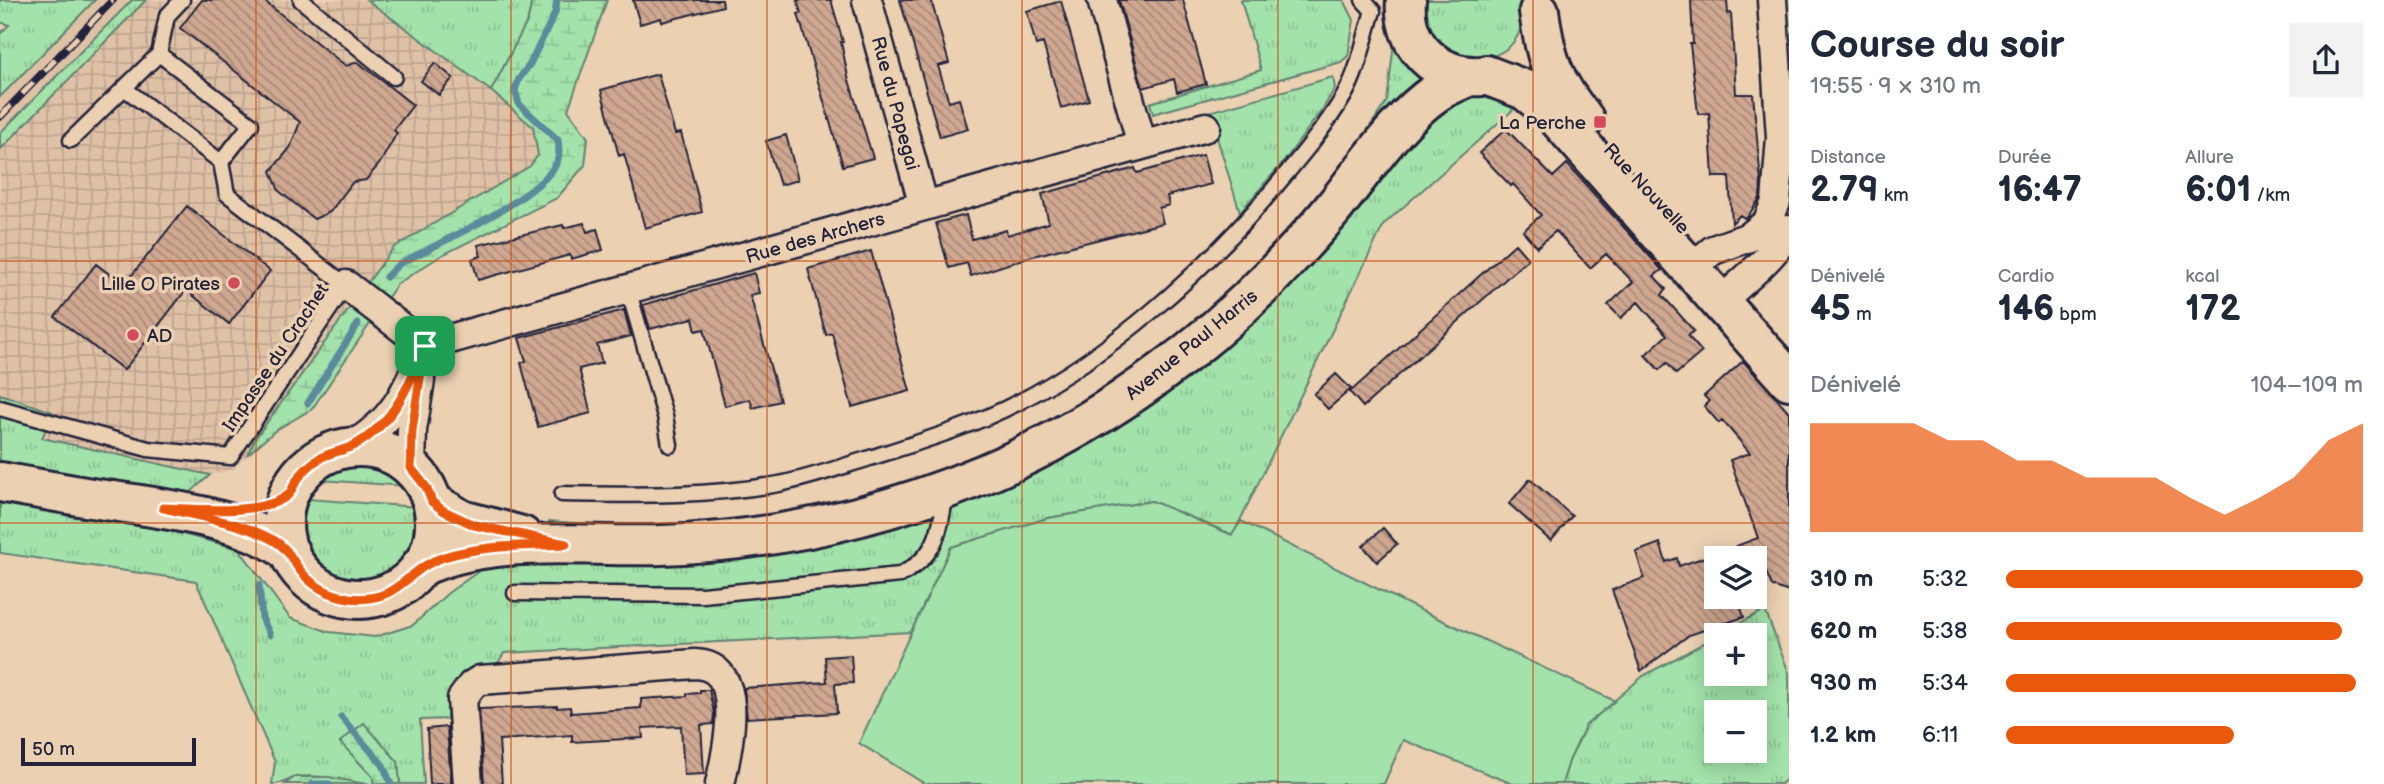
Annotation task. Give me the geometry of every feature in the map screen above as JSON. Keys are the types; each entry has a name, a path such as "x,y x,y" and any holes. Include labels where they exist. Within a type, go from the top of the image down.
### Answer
{"main road":[{"name":"Avenue Paul Harris","path":"420,567 445,556 470,551 566,544 659,545 766,536 842,521 947,489 1016,460 1124,399 1170,366 1230,316 1308,238 1369,163 1426,101 1447,86 1512,64 1526,49 1536,31 1539,5"},
{"name":"Rue Nouvelle","path":"1539,5 1549,61 1562,92 1699,261 1777,349 1789,380"},
{"name":"Avenue Paul Harris","path":"1369,163 1404,94 1409,68 1391,9"},
{"name":"Rue Nouvelle","path":"1391,9 1432,63 1450,73 1478,76 1515,85 1539,99 1699,261"},
{"name":"Avenue Paul Harris","path":"348,448 378,450 399,459 411,468 426,487 435,517 433,540 420,567 404,584 390,592 368,598 330,593 311,581 297,566 290,553 284,523 289,494 302,474 326,455 348,448"},
{"name":"Avenue Paul Harris","path":"0,482 163,508 260,534 290,553"},
{"name":"Avenue Paul Harris","path":"163,508 244,509 261,507 289,494"},
{"name":"Avenue Paul Harris","path":"432,502 444,511 474,525 566,544"}],"street":[{"name":"Rue du Papegai","path":"867,0 924,206"},
{"path":"1101,0 1142,145"},
{"path":"1699,261 1749,237 1767,223 1776,202 1781,137 1772,0"},
{"name":"Rue des Archers","path":"425,346 1206,127"},
{"path":"1781,137 1789,166"},
{"path":"1728,295 1783,240 1789,230"},
{"path":"346,285 425,346"},
{"path":"348,448 376,430 398,405 425,346"},
{"path":"411,468 412,430 425,346"},
{"path":"468,784 462,699 472,685 480,680 695,664 712,667 724,680 728,690 730,736 720,784"}],"lane":[{"path":"72,140 159,54 167,16 182,0"},
{"path":"301,0 394,77"},
{"path":"562,494 696,495 799,480 905,447 983,418 1056,380 1099,352 1158,304 1208,260 1250,217 1308,147 1345,94 1357,65 1391,9"},
{"path":"124,88 221,162 251,124 159,54"},
{"name":"Impasse du Crachet","path":"0,408 148,449 230,457 346,285 227,194 221,162"},
{"path":"628,289 665,416 670,445"},
{"path":"515,593 703,595 900,575 920,563 935,541 947,489"}],"shaded area":[{"path":"95,0 132,0 0,133 0,97"},
{"path":"146,0 367,0 491,91 533,127 539,155 530,166 393,248 255,439 247,455 234,469 210,475 42,438 53,411 0,394 0,150"}],"green space":[{"path":"0,0 95,0 0,97 0,34 9,25 0,22"},
{"path":"132,0 146,0 0,150 0,133"},
{"path":"367,0 532,0 528,20 491,91"},
{"path":"532,0 607,0 568,110 588,138 585,165 557,198 442,255 397,284 312,409 276,430 247,455 255,439 393,248 530,166 538,155 533,127 491,91 528,20"},
{"path":"1241,0 1344,0 1354,20 1348,56 1341,62 1153,114 1150,103 1261,70"},
{"path":"1423,0 1522,0 1521,27 1511,45 1503,51 1468,62 1429,39"},
{"path":"1394,43 1514,109 1384,224 1233,535 1152,501 1048,518 951,547 911,632 504,653 496,666 470,673 447,702 447,719 420,720 424,784 400,784 398,762 364,724 340,742 373,777 374,784 307,776 272,784 275,762 196,581 0,553 0,501 156,527 239,549 290,618 329,632 375,637 413,625 448,593 486,566 545,562 549,521 639,528 780,515 900,486 1017,439 1140,367 1234,291 1323,196 1387,101"},
{"path":"1333,77 1335,88 1324,107 1285,160 1240,212 1209,112"},
{"path":"0,394 53,412 42,438 210,475 191,492 41,472 0,463"},
{"path":"357,464 384,469 407,486 320,480 341,467"},
{"path":"307,499 418,507 420,521 415,546 408,558 391,574 371,582 351,581 333,574 317,561 306,544 302,522"},
{"path":"1152,501 1232,535 1241,521 1418,609 1615,701 1586,725 1569,761 1562,784 1513,784 1403,740 1384,784 925,784 859,743 951,547 1048,518"},
{"path":"1765,610 1789,673 1789,777 1781,784 1562,784 1569,761 1586,725 1643,676 1704,643 1704,686 1767,686 1767,623 1740,623"},
{"path":"364,723 398,762 400,784 374,784 373,777 340,742"},
{"path":"295,777 329,777 365,784 285,784"}],"building":[{"path":"202,0 263,0 346,66 358,62 413,105 394,130 397,133 380,163 366,180 353,182 330,212 314,219 279,191 271,171 290,148 300,122 180,28"},
{"path":"633,0 722,0 723,6 662,22 661,18 640,24"},
{"path":"797,0 831,0 843,42 848,77 873,158 843,166 798,14 801,13"},
{"path":"900,0 931,0 949,63 938,66 949,102 959,99 968,129 940,137"},
{"path":"1119,0 1183,0 1206,84 1177,92 1174,79 1143,88"},
{"path":"1691,0 1727,0 1728,14 1731,13 1736,94 1753,94 1760,198 1746,219 1740,215 1732,223 1729,177 1713,177 1709,113 1698,114 1690,44 1693,44"},
{"path":"1061,1 1089,100 1061,108 1043,43 1036,45 1027,11"},
{"path":"435,63 453,78 439,95 421,81"},
{"path":"658,74 675,134 681,133 702,212 645,228 624,154 619,156 601,90"},
{"path":"1506,129 1553,177 1567,164 1662,270 1654,276 1666,289 1662,295 1694,331 1688,336 1702,352 1676,374 1667,363 1659,370 1645,355 1667,335 1638,302 1621,318 1608,305 1633,282 1606,254 1590,268 1556,231 1537,247 1523,231 1541,215 1513,184 1511,186 1479,153"},
{"path":"786,135 798,180 780,185 766,141"},
{"path":"1203,155 1211,184 1167,196 1169,205 1159,208 1163,223 1033,256 971,276 967,263 949,268 936,223 966,215 972,239 1006,230 1007,235 1049,223 1042,194 1135,168 1137,173"},
{"path":"187,206 270,271 229,324 186,290 124,370 55,317 96,264 124,285"},
{"path":"584,223 587,232 597,229 603,250 571,259 570,255 478,280 472,259 481,256 478,245 563,225 564,228"},
{"path":"1515,244 1528,259 1363,407 1350,392"},
{"path":"871,251 910,391 852,407 832,333 826,335 808,269"},
{"path":"754,273 759,293 750,295 780,401 753,408 750,399 725,406 704,329 696,331 693,318 650,329 643,305"},
{"path":"624,310 631,336 597,345 602,363 579,369 591,413 538,427 521,363 526,361 519,338"},
{"path":"1743,361 1789,412 1789,592 1772,586 1767,574 1767,546 1736,546 1758,538 1730,460 1750,453 1722,420 1719,423 1704,406 1709,401 1704,396"},
{"path":"1336,374 1351,389 1328,409 1314,394"},
{"path":"1530,479 1572,516 1551,541 1509,504"},
{"path":"1383,528 1397,544 1377,562 1363,546"},
{"path":"1660,543 1666,562 1677,558 1679,566 1704,557 1704,609 1741,609 1744,617 1726,623 1704,623 1704,630 1689,635 1641,671 1612,590 1644,578 1636,552"},
{"path":"851,655 853,683 835,684 837,713 747,718 744,688 827,682 825,657"},
{"path":"700,690 709,690 714,713 713,724 701,725 704,774 684,775 681,726 642,728 643,738 572,742 572,735 499,740 502,784 484,784 479,709 557,706 570,707 571,713 641,708 641,699 687,696 700,693"},
{"path":"447,727 451,784 430,784 427,729"}],"waterway":[{"path":"386,277 399,264 510,205 547,176 557,162 558,140 519,104 515,90 555,13 557,0"},
{"path":"308,403 358,324"},
{"path":"259,585 262,618 270,635"},
{"path":"341,717 383,765 391,784"},
{"path":"313,784 329,784"}],"railway":[{"path":"0,117 113,0"}],"place":[{"name":"La Perche","path":"1600,122"},
{"name":"Lille O Pirates","path":"234,283"},
{"name":"AD","path":"133,335"}],"route":[{"path":"425,346 412,430 411,468 426,487 432,502 444,511 474,525 566,544 470,551 445,556 420,567 404,584 390,592 368,598 352,598 330,593 311,581 297,566 290,553 260,534 163,508 244,509 278,501 289,494 297,480 313,463 362,441 392,414 404,396 425,346"}]}
